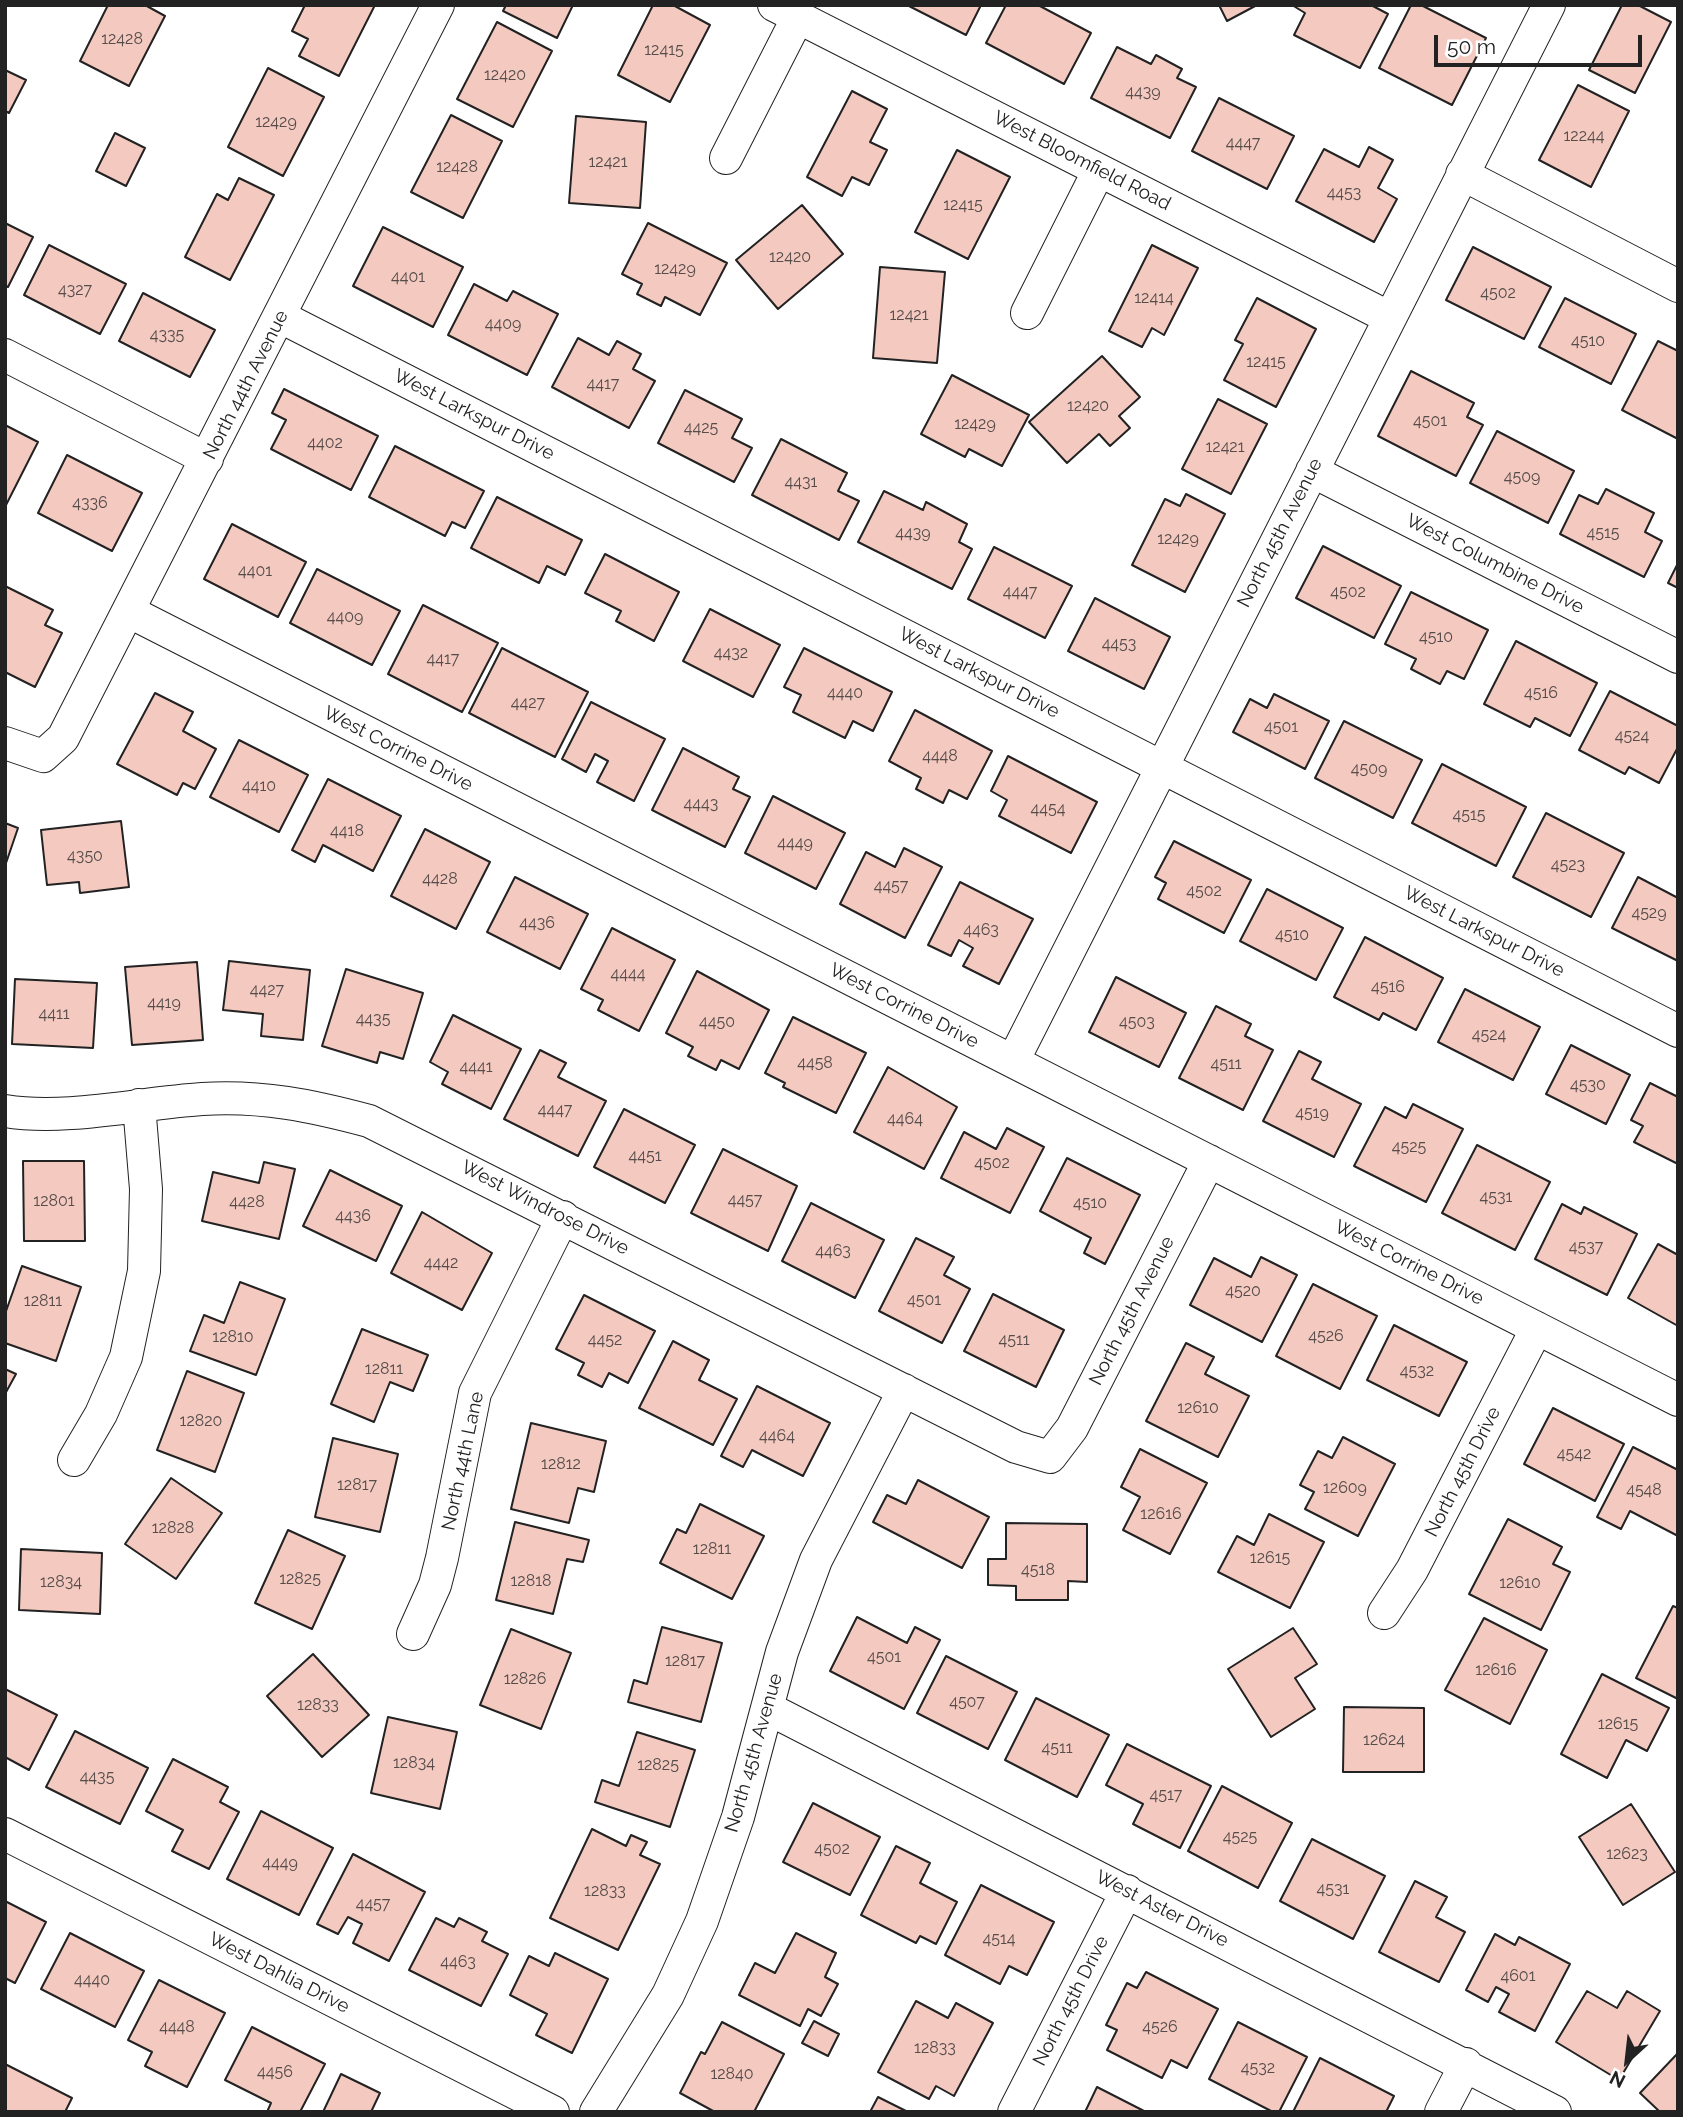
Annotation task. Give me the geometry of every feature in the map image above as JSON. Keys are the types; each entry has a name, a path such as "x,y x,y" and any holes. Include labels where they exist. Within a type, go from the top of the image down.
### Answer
{"street":[{"name":"North 44th Avenue","path":"5,743 43,756 63,738 281,317 438,5"},
{"name":"North 45th Avenue","path":"1013,1061 1549,5"},
{"path":"726,158 786,11"},
{"name":"West Bloomfield Road","path":"786,11 1390,317"},
{"path":"1027,313 1099,170"},
{"path":"1462,174 1678,286"},
{"name":"West Larkspur Drive","path":"281,317 1678,1031"},
{"path":"5,355 207,459"},
{"name":"West Columbine Drive","path":"1312,471 1678,657"},
{"name":"West Corrine Drive","path":"130,612 1678,1400"},
{"name":"West Windrose Drive","path":"5,1111 75,1111 259,1098 299,1103 369,1121 1016,1447 1050,1457"},
{"path":"74,1460 101,1414 126,1357 144,1271 146,1189 139,1105"},
{"name":"North 45th Avenue","path":"1050,1457 1072,1428 1209,1161"},
{"name":"North 44th Lane","path":"413,1634 435,1585 442,1558 475,1393 563,1217"},
{"name":"North 45th Drive","path":"1384,1614 1412,1570 1537,1328"},
{"name":"North 45th Avenue","path":"596,2112 668,1995 702,1921 738,1817 782,1652 816,1560 904,1390"},
{"name":"West Aster Drive","path":"767,1708 1466,2064 1555,2112"},
{"name":"West Dahlia Drive","path":"5,1833 553,2112"},
{"name":"North 45th Drive","path":"1014,2112 1127,1891"},
{"path":"1441,2112 1466,2064"}],"building":[{"path":"108,5 145,5 165,16 129,86 80,61"},
{"path":"305,5 375,5 339,76 299,56 308,39 292,31"},
{"path":"506,5 573,5 557,38 503,11"},
{"path":"653,5 673,5 710,25 670,102 618,75"},
{"path":"907,5 981,5 966,35"},
{"path":"1006,5 1038,5 1091,33 1064,84 986,43"},
{"path":"1219,5 1257,5 1227,21"},
{"path":"1292,5 1371,5 1388,14 1360,68 1294,35 1305,13"},
{"path":"1411,5 1421,5 1486,38 1452,105 1379,68"},
{"path":"1622,5 1638,5 1671,22 1635,93 1589,70"},
{"path":"497,22 552,51 513,127 457,99"},
{"path":"1117,47 1151,64 1156,55 1182,69 1177,78 1196,87 1170,138 1091,98"},
{"path":"268,68 324,97 283,176 228,147"},
{"path":"5,70 26,80 9,113 5,111"},
{"path":"1578,85 1629,111 1591,187 1539,160"},
{"path":"852,91 887,109 870,142 887,150 869,185 852,177 842,196 807,177"},
{"path":"1219,98 1294,136 1267,189 1192,151"},
{"path":"451,115 502,141 463,218 411,192"},
{"path":"576,116 646,122 640,208 569,203"},
{"path":"115,133 145,148 126,186 96,171"},
{"path":"1369,147 1393,160 1378,188 1397,199 1374,242 1296,201 1324,149 1359,167"},
{"path":"957,150 1010,177 968,259 915,232"},
{"path":"239,178 274,195 230,280 185,257 217,194 228,200"},
{"path":"802,205 843,254 778,309 736,260"},
{"path":"5,223 33,237 8,287 5,286"},
{"path":"648,223 727,263 700,315 665,297 661,306 637,294 642,284 622,274"},
{"path":"383,227 463,267 433,327 353,286"},
{"path":"49,245 126,284 100,334 24,295"},
{"path":"1152,245 1198,268 1164,335 1152,328 1142,347 1109,331"},
{"path":"1473,247 1551,287 1524,339 1446,300"},
{"path":"880,267 945,272 937,363 873,358"},
{"path":"474,284 507,301 513,291 558,314 527,375 448,335"},
{"path":"143,293 215,330 190,377 119,341"},
{"path":"1257,298 1316,329 1276,407 1224,380 1243,344 1235,340"},
{"path":"1565,298 1636,334 1611,384 1539,347"},
{"path":"578,338 609,355 617,341 641,354 633,369 655,381 629,428 552,387"},
{"path":"1658,341 1678,351 1678,439 1622,410"},
{"path":"1102,356 1140,397 1119,416 1130,428 1110,446 1099,434 1067,463 1029,422"},
{"path":"1411,371 1474,403 1467,417 1483,425 1456,476 1378,436"},
{"path":"952,375 1029,415 1002,466 969,449 965,457 921,434"},
{"path":"284,389 378,436 351,490 271,449 286,420 272,413"},
{"path":"685,390 742,419 732,438 752,448 734,482 658,443"},
{"path":"1218,399 1267,424 1231,494 1182,469"},
{"path":"5,425 38,442 5,507"},
{"path":"1497,431 1574,471 1548,523 1470,483"},
{"path":"781,439 847,473 838,491 859,501 839,540 752,495"},
{"path":"395,446 484,491 465,528 452,522 445,536 369,497"},
{"path":"67,455 142,493 112,551 38,513"},
{"path":"1606,489 1654,513 1645,532 1662,541 1644,577 1560,534 1579,495 1598,504"},
{"path":"884,491 923,510 926,502 967,524 959,542 972,549 952,589 858,542"},
{"path":"1186,494 1225,514 1185,592 1132,565 1165,499 1180,506"},
{"path":"497,497 582,540 565,575 547,566 539,583 471,548"},
{"path":"232,524 306,562 278,617 204,579"},
{"path":"1323,546 1401,586 1374,638 1296,598"},
{"path":"994,547 1072,586 1045,638 968,599"},
{"path":"605,554 679,592 654,641 616,621 621,611 585,593"},
{"path":"1678,563 1678,588 1668,583"},
{"path":"317,569 400,611 372,665 290,623"},
{"path":"5,586 53,610 45,625 62,633 35,687 5,672"},
{"path":"1411,592 1488,630 1464,679 1447,671 1440,684 1411,669 1416,659 1385,644"},
{"path":"1095,598 1170,637 1144,689 1068,651"},
{"path":"423,605 498,643 462,712 388,674"},
{"path":"710,609 780,645 753,697 683,661"},
{"path":"1516,641 1597,683 1570,736 1535,718 1530,727 1484,704"},
{"path":"502,648 588,692 555,757 469,713"},
{"path":"804,648 892,692 873,731 853,721 845,738 793,712 801,695 784,687"},
{"path":"1610,691 1678,726 1678,747 1659,783 1629,767 1625,774 1579,750"},
{"path":"155,693 193,712 183,731 216,749 195,789 183,783 177,795 117,764"},
{"path":"1274,694 1329,721 1305,769 1233,732 1250,699 1267,708"},
{"path":"591,702 665,739 634,801 597,782 608,761 595,754 586,772 562,759"},
{"path":"915,710 992,751 967,799 949,790 943,803 916,789 921,778 889,761"},
{"path":"1344,721 1422,760 1393,818 1315,778"},
{"path":"239,740 308,775 279,832 210,797"},
{"path":"683,748 739,777 733,789 750,797 725,847 652,810"},
{"path":"1008,756 1097,802 1071,853 999,816 1007,800 991,791"},
{"path":"1442,764 1526,807 1496,866 1412,823"},
{"path":"328,779 401,816 373,871 323,845 315,862 292,850"},
{"path":"773,796 845,833 816,889 745,853"},
{"path":"1546,813 1624,853 1591,917 1513,877"},
{"path":"121,821 129,887 80,893 79,882 47,885 41,830"},
{"path":"5,823 18,828 5,866"},
{"path":"425,829 490,862 456,929 391,896"},
{"path":"1174,841 1251,880 1224,933 1158,899 1166,883 1155,877"},
{"path":"904,848 942,867 905,938 840,904 866,852 895,867"},
{"path":"515,877 588,914 560,969 487,932"},
{"path":"1638,877 1678,898 1678,961 1612,928"},
{"path":"960,882 1033,919 999,984 963,966 973,948 959,940 951,956 928,945"},
{"path":"1267,889 1343,928 1316,980 1240,941"},
{"path":"612,928 675,960 639,1031 598,1010 603,1000 581,989"},
{"path":"1365,937 1443,978 1416,1030 1383,1013 1379,1020 1334,997"},
{"path":"229,961 310,970 303,1040 261,1036 263,1014 223,1010"},
{"path":"197,962 203,1040 132,1045 125,967"},
{"path":"346,969 423,993 403,1059 380,1052 377,1063 322,1046"},
{"path":"697,971 769,1010 739,1069 721,1060 716,1070 688,1056 693,1047 666,1033"},
{"path":"1116,977 1186,1013 1159,1067 1089,1032"},
{"path":"15,979 97,983 93,1048 12,1044"},
{"path":"1465,989 1540,1027 1513,1080 1438,1042"},
{"path":"1216,1006 1251,1024 1245,1036 1273,1050 1243,1110 1179,1078"},
{"path":"453,1015 521,1049 491,1109 442,1084 448,1072 430,1062"},
{"path":"793,1017 866,1053 836,1113 783,1087 785,1083 765,1073"},
{"path":"1571,1045 1630,1075 1606,1124 1546,1094"},
{"path":"540,1050 566,1063 558,1077 606,1101 578,1156 504,1119"},
{"path":"1299,1051 1321,1062 1312,1079 1361,1104 1334,1157 1263,1121"},
{"path":"888,1067 957,1107 924,1169 854,1132"},
{"path":"1650,1083 1678,1097 1678,1164 1634,1142 1643,1126 1631,1120"},
{"path":"1413,1104 1463,1129 1426,1202 1354,1166 1385,1107 1406,1118"},
{"path":"624,1109 695,1145 665,1203 594,1167"},
{"path":"1007,1128 1044,1147 1010,1213 941,1178 964,1132 996,1149"},
{"path":"1477,1145 1550,1182 1515,1250 1442,1213"},
{"path":"723,1149 797,1186 768,1251 691,1213"},
{"path":"1067,1158 1140,1195 1105,1264 1084,1253 1091,1238 1040,1211"},
{"path":"23,1161 84,1161 85,1241 24,1241"},
{"path":"264,1162 295,1169 279,1239 202,1221 213,1172 259,1183"},
{"path":"330,1170 402,1206 376,1261 303,1226"},
{"path":"811,1203 884,1240 855,1298 782,1261"},
{"path":"1562,1204 1581,1214 1584,1207 1637,1234 1607,1295 1535,1259"},
{"path":"422,1212 492,1253 462,1310 391,1273"},
{"path":"916,1238 954,1257 944,1275 970,1289 942,1343 879,1311"},
{"path":"1658,1244 1678,1255 1678,1326 1628,1298"},
{"path":"1261,1257 1297,1275 1262,1342 1190,1305 1214,1258 1251,1277"},
{"path":"22,1266 81,1287 56,1361 5,1343 5,1314"},
{"path":"240,1282 285,1299 256,1375 190,1351 204,1315 224,1323"},
{"path":"1313,1284 1377,1316 1340,1389 1276,1356"},
{"path":"993,1294 1064,1330 1036,1387 964,1351"},
{"path":"584,1295 655,1331 628,1383 609,1373 602,1387 578,1375 584,1363 556,1349"},
{"path":"1394,1325 1467,1362 1439,1416 1367,1380"},
{"path":"362,1329 428,1355 413,1391 390,1382 374,1422 331,1404"},
{"path":"673,1341 709,1360 699,1380 737,1399 713,1445 639,1408"},
{"path":"1186,1343 1214,1357 1205,1374 1249,1396 1218,1457 1146,1421"},
{"path":"5,1369 16,1374 5,1394"},
{"path":"187,1371 244,1393 215,1472 157,1450"},
{"path":"757,1386 830,1423 803,1476 752,1450 743,1467 721,1456"},
{"path":"1553,1408 1624,1444 1595,1501 1524,1464"},
{"path":"531,1423 606,1441 594,1492 578,1488 569,1523 511,1509"},
{"path":"1343,1437 1395,1464 1358,1536 1305,1509 1314,1492 1300,1485 1318,1451 1332,1458"},
{"path":"333,1438 398,1454 380,1532 315,1517"},
{"path":"1633,1447 1678,1470 1678,1536 1630,1511 1621,1529 1597,1517"},
{"path":"1140,1449 1207,1483 1170,1554 1123,1530 1140,1497 1121,1487"},
{"path":"171,1478 222,1513 176,1579 125,1544"},
{"path":"918,1480 989,1517 962,1568 873,1522 887,1495 906,1504"},
{"path":"700,1504 764,1536 732,1599 660,1563 677,1529 686,1533"},
{"path":"1269,1514 1324,1542 1290,1608 1218,1572 1237,1536 1254,1545"},
{"path":"1508,1519 1562,1547 1553,1564 1570,1572 1541,1630 1469,1594"},
{"path":"515,1522 589,1540 583,1562 567,1559 553,1614 496,1600"},
{"path":"1006,1523 1087,1524 1087,1582 1068,1581 1068,1600 1016,1600 1016,1586 988,1585 988,1559 1006,1559"},
{"path":"288,1530 345,1556 312,1629 255,1603"},
{"path":"21,1549 102,1553 100,1614 19,1610"},
{"path":"1673,1606 1678,1608 1678,1699 1636,1678"},
{"path":"857,1617 907,1643 915,1627 940,1640 904,1709 830,1671"},
{"path":"1484,1618 1547,1650 1510,1724 1445,1690"},
{"path":"662,1627 722,1643 701,1722 628,1702 634,1680 647,1684"},
{"path":"1293,1628 1317,1664 1295,1678 1315,1709 1271,1737 1228,1669"},
{"path":"511,1629 571,1653 541,1729 480,1705"},
{"path":"313,1654 369,1715 322,1757 267,1696"},
{"path":"946,1656 1017,1692 988,1749 917,1713"},
{"path":"1602,1674 1669,1708 1647,1751 1626,1740 1607,1778 1561,1754"},
{"path":"5,1689 57,1715 29,1770 5,1757"},
{"path":"1036,1698 1109,1735 1077,1797 1005,1760"},
{"path":"1344,1707 1424,1708 1424,1772 1343,1772"},
{"path":"388,1717 457,1732 440,1809 371,1793"},
{"path":"75,1731 148,1768 120,1824 46,1787"},
{"path":"637,1732 695,1750 670,1827 595,1802 602,1780 619,1786"},
{"path":"1127,1744 1211,1786 1180,1848 1133,1824 1143,1804 1106,1785"},
{"path":"173,1759 228,1787 220,1802 239,1812 209,1869 172,1851 183,1830 146,1811"},
{"path":"1222,1786 1292,1823 1258,1888 1188,1851"},
{"path":"813,1803 880,1837 850,1895 783,1862"},
{"path":"1631,1804 1675,1872 1623,1905 1579,1837"},
{"path":"261,1811 333,1848 299,1915 227,1879"},
{"path":"592,1829 626,1846 631,1835 647,1842 640,1855 660,1864 618,1950 550,1918"},
{"path":"1312,1839 1385,1876 1353,1939 1280,1901"},
{"path":"896,1846 930,1863 920,1883 957,1902 936,1944 920,1936 916,1943 861,1915"},
{"path":"353,1854 425,1892 389,1961 353,1943 362,1924 348,1917 338,1934 317,1924"},
{"path":"1415,1881 1447,1897 1436,1917 1465,1932 1439,1982 1379,1952"},
{"path":"981,1885 1054,1922 1027,1975 1009,1966 1000,1984 945,1955"},
{"path":"5,1901 46,1922 15,1983 5,1978"},
{"path":"436,1918 454,1927 459,1918 487,1932 482,1941 508,1954 481,2006 409,1970"},
{"path":"70,1933 144,1971 115,2027 41,1989"},
{"path":"796,1933 836,1953 825,1977 838,1984 821,2016 808,2009 800,2026 739,1995 755,1963 775,1973"},
{"path":"1495,1934 1515,1945 1519,1937 1570,1964 1535,2031 1499,2012 1509,1994 1496,1987 1488,2002 1466,1990"},
{"path":"555,1953 608,1979 572,2053 536,2035 547,2014 510,1995 529,1956 549,1966"},
{"path":"1146,1972 1218,2009 1187,2068 1171,2060 1162,2078 1107,2050 1117,2030 1106,2025 1127,1983 1137,1988"},
{"path":"159,1980 225,2013 187,2087 145,2066 152,2052 128,2040"},
{"path":"1587,1991 1617,2008 1627,1991 1660,2011 1619,2080 1556,2042"},
{"path":"916,2001 948,2018 956,2003 993,2023 954,2096 936,2086 929,2099 878,2072"},
{"path":"814,2021 839,2034 828,2056 802,2043"},
{"path":"722,2022 784,2054 754,2112 715,2112 680,2093 701,2052 705,2054"},
{"path":"1238,2022 1307,2057 1279,2112 1273,2112 1209,2079"},
{"path":"252,2027 325,2064 300,2112 267,2112 271,2103 225,2080"},
{"path":"1678,2053 1678,2112 1660,2112 1640,2093"},
{"path":"1320,2058 1394,2096 1386,2112 1293,2112"},
{"path":"5,2064 72,2098 65,2112 5,2112"},
{"path":"341,2074 380,2093 371,2112 323,2112"},
{"path":"1097,2087 1146,2112 1085,2112"},
{"path":"878,2097 908,2112 870,2112"}]}
